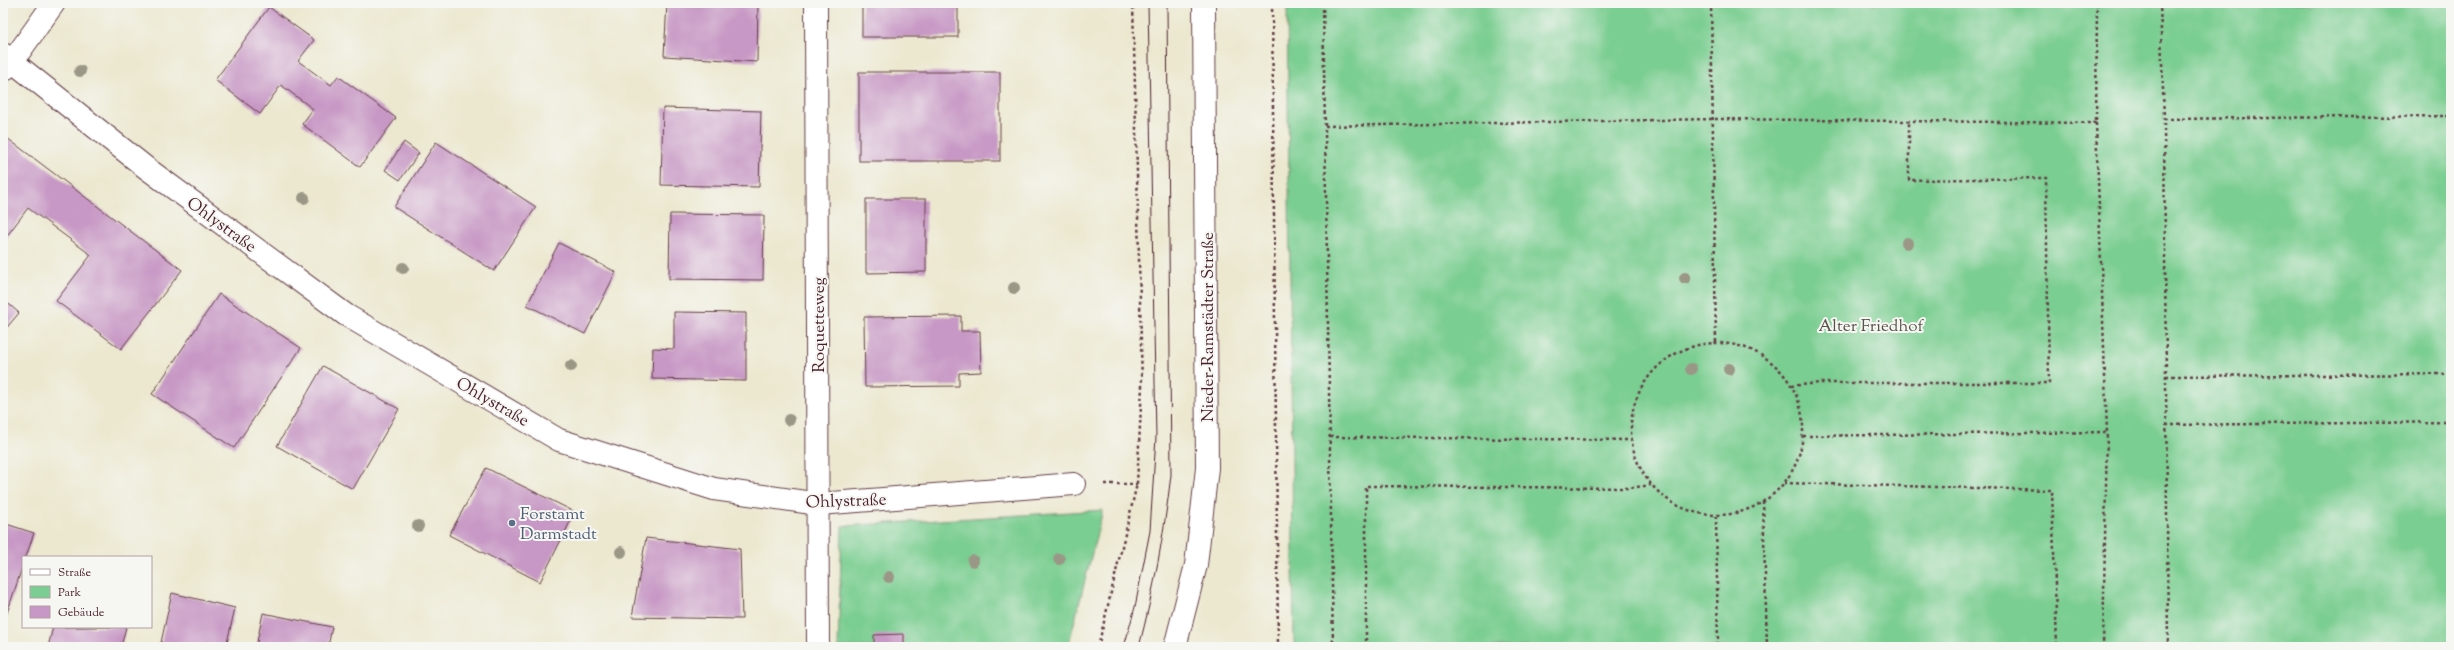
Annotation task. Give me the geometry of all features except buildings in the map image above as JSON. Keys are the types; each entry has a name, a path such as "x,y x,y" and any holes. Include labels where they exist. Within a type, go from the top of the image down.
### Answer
{"street":[{"path":"6,62 54,3"},
{"name":"Roquetteweg","path":"816,3 818,647"},
{"name":"Nieder-Ramstädter Straße","path":"1175,647 1196,566 1207,468 1204,3"},
{"name":"Ohlystraße","path":"6,62 145,167 346,315 559,440 714,489 818,504 1074,484"}],"path":[{"path":"1098,647 1138,484 1142,386 1133,3"},
{"path":"1272,3 1278,647"},
{"path":"1323,3 1333,647"},
{"path":"1711,3 1716,343"},
{"path":"2097,3 2096,123 2107,432 2103,647"},
{"path":"2160,3 2164,119 2168,647"},
{"path":"2164,119 2451,116"},
{"path":"1325,126 1712,119 2096,123"},
{"path":"1791,386 1819,383 2049,383 2046,178 1909,180 1909,122"},
{"path":"1716,343 1744,347 1769,360 1791,386 1800,408 1803,436 1797,461 1784,483 1763,501 1742,512 1716,516 1692,512 1669,501 1651,485 1638,464 1631,440 1632,411 1643,384 1662,362 1687,348 1716,343"},
{"path":"2166,376 2451,374"},
{"path":"2166,425 2451,422"},
{"path":"1803,436 2107,432"},
{"path":"1330,437 1631,440"},
{"path":"1784,483 2052,490 2057,647"},
{"path":"1366,647 1366,486 1630,488 1651,485"},
{"path":"1763,501 1767,647"},
{"path":"1716,516 1718,647"}],"green space":[{"name":"Alter Friedhof","path":"1287,3 2451,3 2451,647 1294,647"},
{"path":"1103,510 1068,647 838,647 842,526"}],"tram line":[{"path":"1124,647 1135,607 1150,531 1156,437 1148,3"},
{"path":"1139,647 1158,562 1171,475 1167,3"}],"place":[{"name":"Forstamt Darmstadt","path":"512,523"}]}
